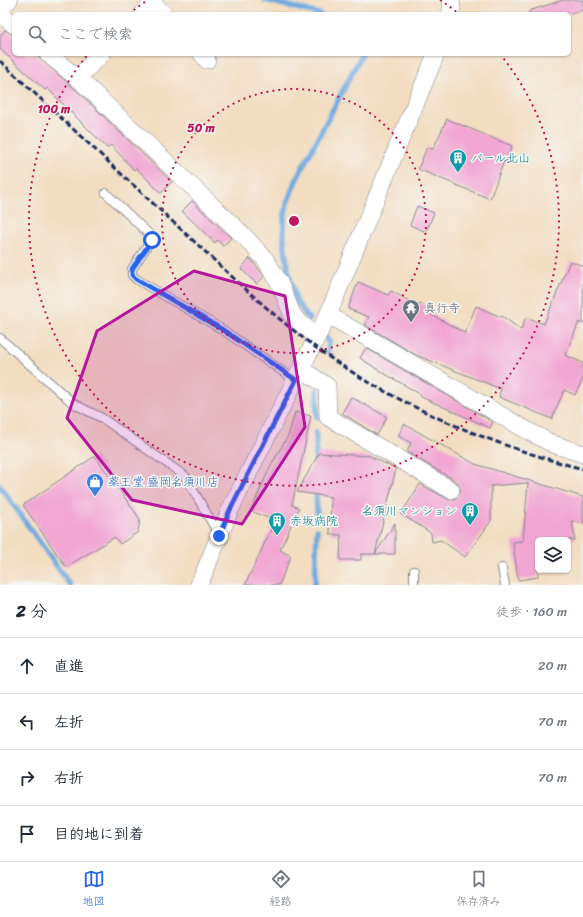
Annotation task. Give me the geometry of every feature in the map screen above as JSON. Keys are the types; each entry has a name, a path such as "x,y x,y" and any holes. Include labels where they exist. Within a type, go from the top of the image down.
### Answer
{"street":[{"path":"0,7 9,0"},
{"path":"451,0 452,8 451,12"},
{"path":"0,13 12,23"},
{"path":"50,56 77,78 245,237 265,259 280,282 292,316 316,337"},
{"path":"77,78 100,56"},
{"path":"199,585 230,510 328,315 435,56"},
{"path":"328,315 530,432 553,444 583,454"},
{"path":"298,374 327,386 328,417 451,490"}],"lane":[{"path":"106,193 150,235 152,240 132,269 132,275 136,279 298,374"},
{"path":"0,338 74,404 102,418 186,476 219,536"},
{"path":"502,568 504,585"},
{"path":"414,571 414,585"}],"highlighted area":[{"path":"194,271 285,296 305,427 242,524 132,500 67,418 97,331"}],"building":[{"path":"563,0 583,0 583,10 571,13 529,11"},
{"path":"5,30 12,34 12,56 37,56 75,89 172,182 161,193 136,168 134,170 111,145 107,148 47,88 45,90 0,49 0,36"},
{"path":"447,119 512,146 506,162 504,161 490,199 418,169 427,147 433,149"},
{"path":"192,201 231,238 223,246 217,240 215,243 182,211"},
{"path":"417,206 434,213 426,232 410,225"},
{"path":"250,258 264,276 257,284 241,269"},
{"path":"570,261 583,266 583,324 579,322 565,355 583,363 583,379 575,395 564,390 552,419 499,397 501,389 416,355 365,325 369,317 348,309 358,282 388,295 391,291 418,306 420,303 435,311 432,315 465,333 476,306 501,317 502,316 521,330 526,317 544,324"},
{"path":"366,348 493,422 490,428 419,396 420,394 380,371 360,358"},
{"path":"351,397 387,417 377,435 342,413"},
{"path":"295,412 311,416 292,505 299,508 280,550 291,556 279,585 245,585 275,521 251,511 270,467 289,434"},
{"path":"404,424 475,464 583,497 583,524 572,521 575,540 571,540 571,537 535,537 535,573 538,573 538,577 518,580 513,542 523,541 528,483 491,486 491,521 465,557 441,540 432,542 431,533 401,514 420,484 450,500 456,498 461,490 456,481 407,452 411,443 398,436"},
{"path":"319,453 370,456 396,469 375,554 361,554 361,560 340,560 341,535 330,534 331,497 297,492"},
{"path":"95,456 140,519 138,532 120,544 115,537 66,567 23,505"},
{"path":"395,523 395,554 375,554"}],"waterway":[{"path":"265,0 312,12"},
{"path":"309,319 296,301 288,270 284,240 284,220 287,203 297,178 361,56"},
{"path":"326,338 329,342 328,351"},
{"path":"317,390 317,417"},
{"path":"316,432 316,464"},
{"path":"0,486 70,585"},
{"path":"316,488 317,518"},
{"path":"315,585 317,530"}],"railway":[{"path":"0,61 240,284 293,330 341,365 373,385 441,419 512,447 583,469"}],"place":[{"name":"パール北山","path":"458,173"},
{"name":"真行寺","path":"411,323"},
{"name":"薬王堂 盛岡名須川店","path":"95,497"},
{"name":"名須川マンション","path":"470,526"},
{"name":"赤坂病院","path":"277,536"}],"route":[{"path":"152,240 132,269 132,275 136,279 223,330 296,380 230,510 219,536"}]}
